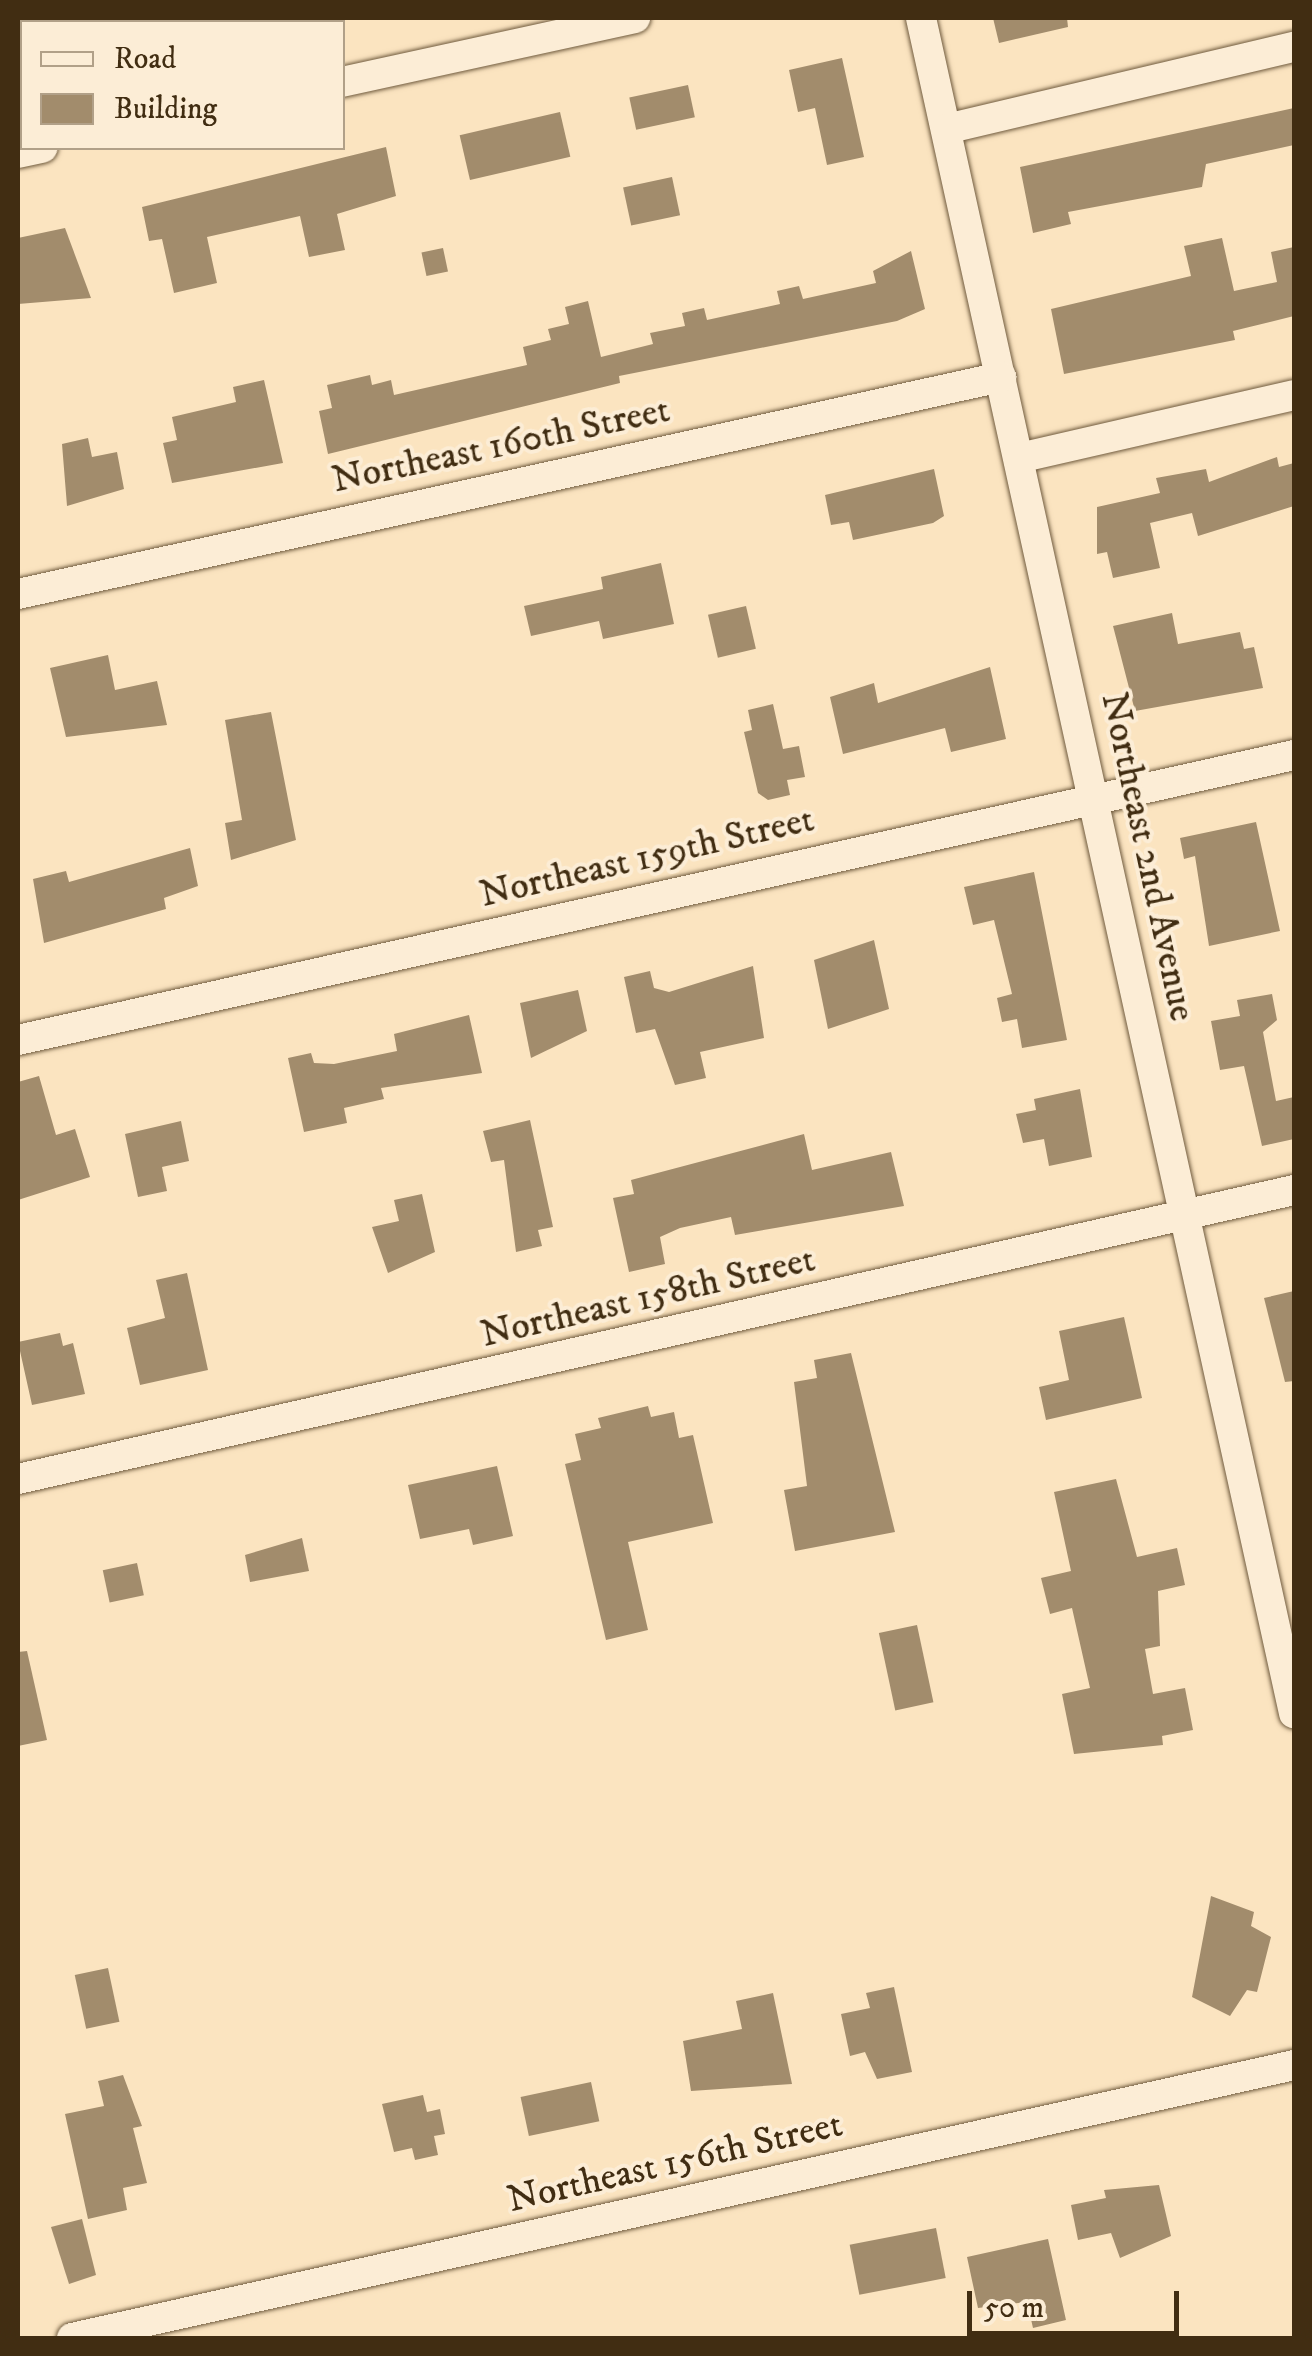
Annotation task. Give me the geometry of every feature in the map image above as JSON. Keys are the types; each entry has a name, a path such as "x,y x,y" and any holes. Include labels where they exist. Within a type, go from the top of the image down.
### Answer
{"street":[{"path":"345,81 635,18"},
{"name":"Northeast 2nd Avenue","path":"921,18 1294,1713"},
{"path":"946,129 1294,47"},
{"name":"Northeast 160th Street","path":"18,594 1001,377"},
{"path":"1018,458 1294,395"},
{"name":"Northeast 159th Street","path":"18,1040 1294,755"},
{"name":"Northeast 158th Street","path":"18,1478 1294,1190"},
{"name":"Northeast 156th Street","path":"72,2338 1294,2065"}],"building":[{"path":"993,18 1067,18 1068,27 999,43"},
{"path":"842,58 864,157 827,165 815,108 798,112 789,70"},
{"path":"688,85 695,117 636,130 629,97"},
{"path":"1294,108 1294,145 1206,164 1202,187 1068,212 1071,224 1033,233 1020,167"},
{"path":"560,112 570,157 470,180 460,135"},
{"path":"386,147 396,196 337,214 345,250 309,257 300,216 207,237 217,283 174,293 162,239 149,241 142,207"},
{"path":"672,177 680,215 631,226 623,187"},
{"path":"65,228 91,298 18,304 18,238"},
{"path":"1222,238 1234,291 1277,282 1271,252 1294,247 1294,316 1233,331 1235,340 1064,374 1051,309 1191,276 1184,246"},
{"path":"443,248 448,271 426,276 421,253"},
{"path":"911,251 925,309 897,321 619,376 620,383 328,454 319,411 332,408 327,385 370,375 372,385 391,380 394,395 527,365 523,347 551,340 548,329 569,324 565,307 588,301 601,357 653,344 650,333 685,326 682,313 704,308 707,320 780,304 777,291 799,286 803,299 876,283 873,271"},
{"path":"264,380 283,463 172,483 163,443 177,440 172,417 236,402 233,387"},
{"path":"88,438 92,457 117,452 124,489 67,506 62,444"},
{"path":"1277,457 1279,467 1294,463 1294,506 1198,536 1192,513 1150,523 1160,568 1113,578 1107,552 1097,554 1097,507 1160,493 1156,478 1206,469 1209,482"},
{"path":"934,469 944,516 933,523 853,540 849,522 831,525 825,495"},
{"path":"661,563 674,624 603,639 599,621 531,636 524,606 603,589 601,577"},
{"path":"746,606 756,649 718,658 708,615"},
{"path":"1172,613 1178,644 1240,632 1244,649 1254,647 1263,688 1135,711 1113,626"},
{"path":"108,655 115,690 157,681 167,725 66,737 50,668"},
{"path":"990,667 1006,739 951,752 945,728 843,754 830,697 874,683 878,703"},
{"path":"773,704 783,749 799,746 805,777 787,780 790,795 768,800 758,793 744,732 752,730 748,710"},
{"path":"271,712 296,840 231,860 225,823 242,820 225,720"},
{"path":"1256,822 1280,931 1209,946 1195,856 1184,859 1180,838"},
{"path":"190,848 198,886 164,898 166,909 44,943 33,879 66,871 69,882"},
{"path":"1034,872 1067,1040 1022,1048 1017,1019 1002,1022 997,998 1012,994 994,920 973,925 964,887"},
{"path":"874,940 889,1009 828,1029 814,960"},
{"path":"753,966 764,1038 700,1052 706,1078 675,1085 655,1029 636,1033 624,977 650,971 654,988 669,992"},
{"path":"578,990 587,1031 531,1058 520,1003"},
{"path":"1272,994 1277,1020 1263,1032 1276,1101 1294,1097 1294,1139 1262,1146 1244,1066 1220,1070 1211,1021 1240,1016 1237,1000"},
{"path":"469,1015 482,1073 381,1088 384,1099 344,1108 347,1123 304,1132 288,1058 311,1053 314,1063 334,1064 397,1051 394,1034"},
{"path":"39,1076 56,1135 75,1129 90,1177 18,1200 18,1082"},
{"path":"1080,1089 1092,1157 1049,1166 1044,1139 1023,1143 1016,1114 1036,1110 1034,1099"},
{"path":"530,1120 553,1227 538,1230 542,1246 516,1252 504,1160 491,1162 483,1131"},
{"path":"181,1121 189,1161 162,1167 167,1191 138,1197 125,1134"},
{"path":"804,1134 812,1170 891,1152 904,1206 735,1235 731,1217 680,1228 660,1237 665,1264 629,1272 613,1198 634,1194 631,1180"},
{"path":"422,1194 435,1252 388,1273 372,1227 399,1221 394,1200"},
{"path":"187,1273 208,1370 140,1385 127,1328 165,1318 156,1280"},
{"path":"1294,1291 1294,1381 1285,1382 1264,1298"},
{"path":"1124,1317 1142,1398 1046,1420 1039,1387 1069,1380 1059,1331"},
{"path":"60,1333 63,1346 73,1343 85,1394 32,1405 18,1342"},
{"path":"851,1353 895,1532 795,1551 784,1490 807,1486 794,1382 817,1378 814,1360"},
{"path":"648,1406 651,1417 674,1412 679,1438 693,1435 713,1523 628,1542 648,1630 606,1640 565,1464 581,1460 575,1434 601,1428 598,1418"},
{"path":"497,1466 513,1536 473,1545 469,1529 420,1539 408,1485"},
{"path":"1116,1479 1137,1557 1177,1548 1185,1585 1158,1591 1160,1646 1145,1649 1153,1694 1185,1688 1193,1730 1162,1736 1163,1745 1074,1754 1062,1694 1090,1688 1072,1608 1050,1614 1041,1578 1071,1571 1054,1492"},
{"path":"302,1538 309,1571 250,1582 245,1555"},
{"path":"137,1563 144,1595 110,1603 103,1570"},
{"path":"917,1625 933,1702 895,1710 879,1633"},
{"path":"27,1651 47,1740 18,1746 18,1652"},
{"path":"1211,1896 1254,1912 1251,1926 1271,1937 1257,1992 1247,1990 1230,2016 1192,1997"},
{"path":"108,1968 119,2022 86,2029 75,1975"},
{"path":"894,1987 912,2072 877,2079 865,2052 850,2056 841,2014 870,2008 866,1993"},
{"path":"773,1993 792,2084 691,2091 683,2041 742,2029 736,2001"},
{"path":"123,2075 142,2126 133,2128 147,2183 123,2188 127,2210 88,2219 65,2114 104,2106 98,2081"},
{"path":"591,2082 599,2121 529,2136 521,2097"},
{"path":"423,2095 427,2112 440,2109 445,2134 434,2136 438,2155 415,2160 412,2148 394,2152 382,2104"},
{"path":"1159,2185 1171,2236 1120,2258 1111,2233 1078,2240 1071,2205 1106,2198 1104,2190"},
{"path":"82,2219 96,2275 69,2284 51,2227"},
{"path":"936,2228 946,2278 859,2295 850,2245"},
{"path":"1048,2239 1066,2320 1033,2328 1027,2302 978,2308 967,2257"}]}
